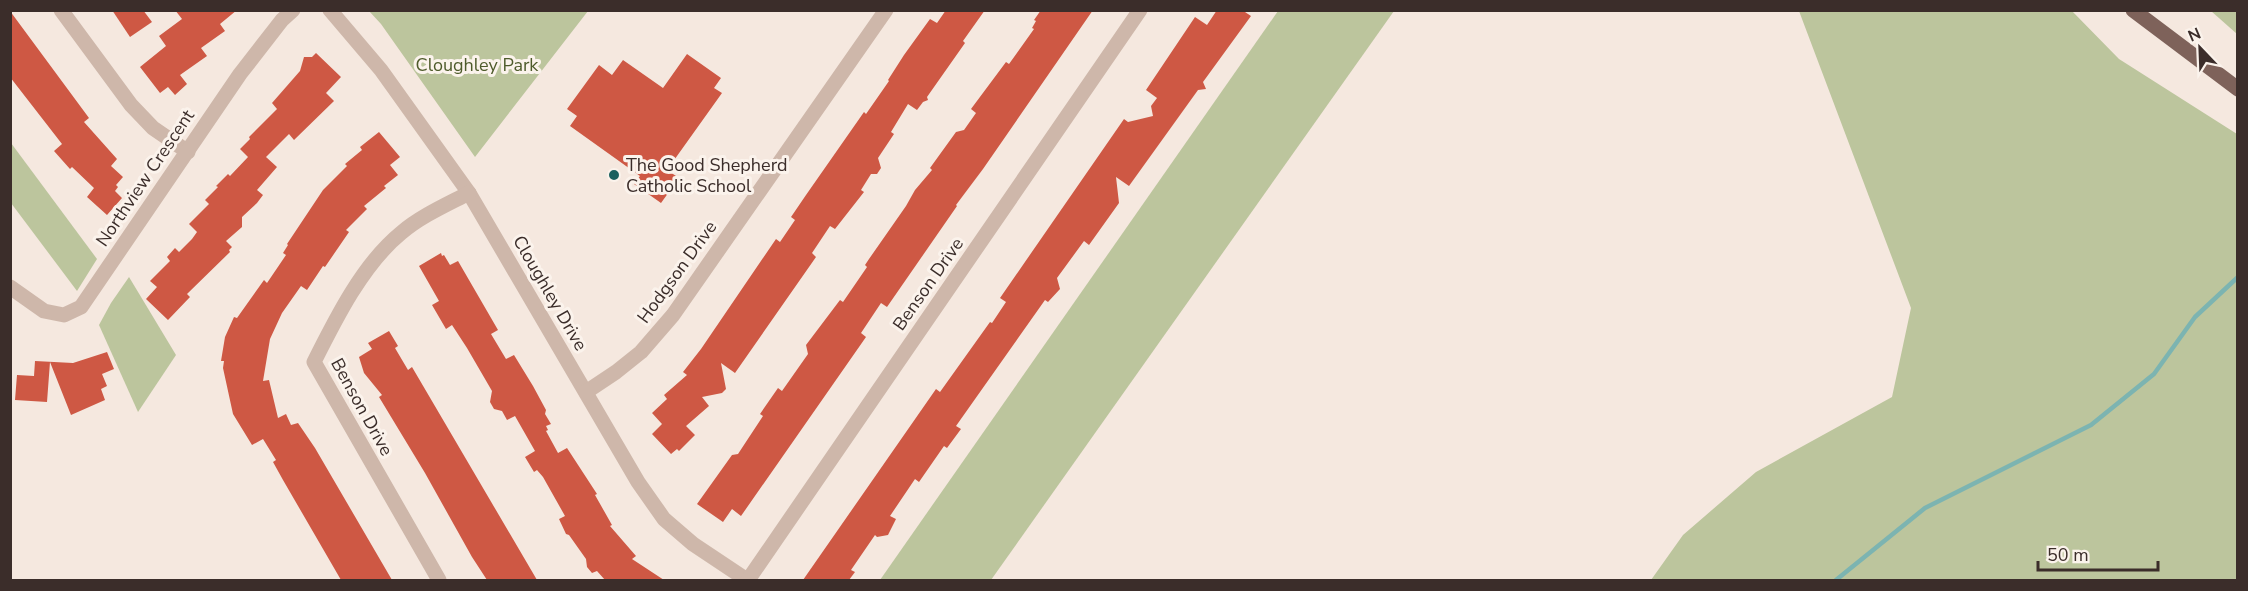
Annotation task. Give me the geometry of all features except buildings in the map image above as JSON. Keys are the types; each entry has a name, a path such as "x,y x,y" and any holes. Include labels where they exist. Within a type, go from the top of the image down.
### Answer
{"main road":[{"path":"2133,10 2238,89"}],"street":[{"path":"61,10 131,105 153,128 188,152"},
{"name":"Northview Crescent","path":"10,287 45,311 64,315 81,307 240,74 282,20 293,10"},
{"name":"Cloughley Drive","path":"330,10 381,70 469,193 638,482 664,519 693,544 747,580"},
{"name":"Hodgson Drive","path":"586,392 641,352 673,315 886,10"},
{"name":"Benson Drive","path":"747,580 1140,10"},
{"name":"Benson Drive","path":"439,580 314,362 332,327 378,255 402,232 469,193"}],"green space":[{"name":"Cloughley Park","path":"369,11 588,11 475,157 381,24"},
{"path":"1278,11 1394,11 991,580 880,580"},
{"path":"1799,11 2072,11 2119,59 2237,134 2237,580 1651,580 1683,535 1756,472 1892,397 1911,308"},
{"path":"2211,11 2237,11 2237,34"},
{"path":"11,143 97,259 77,291 11,203"},
{"path":"129,277 176,355 138,412 99,325"}],"waterway":[{"path":"1836,580 1925,508 2091,425 2154,374 2195,317 2238,277"}],"place":[{"name":"The Good Shepherd Catholic School","path":"614,175"}]}
